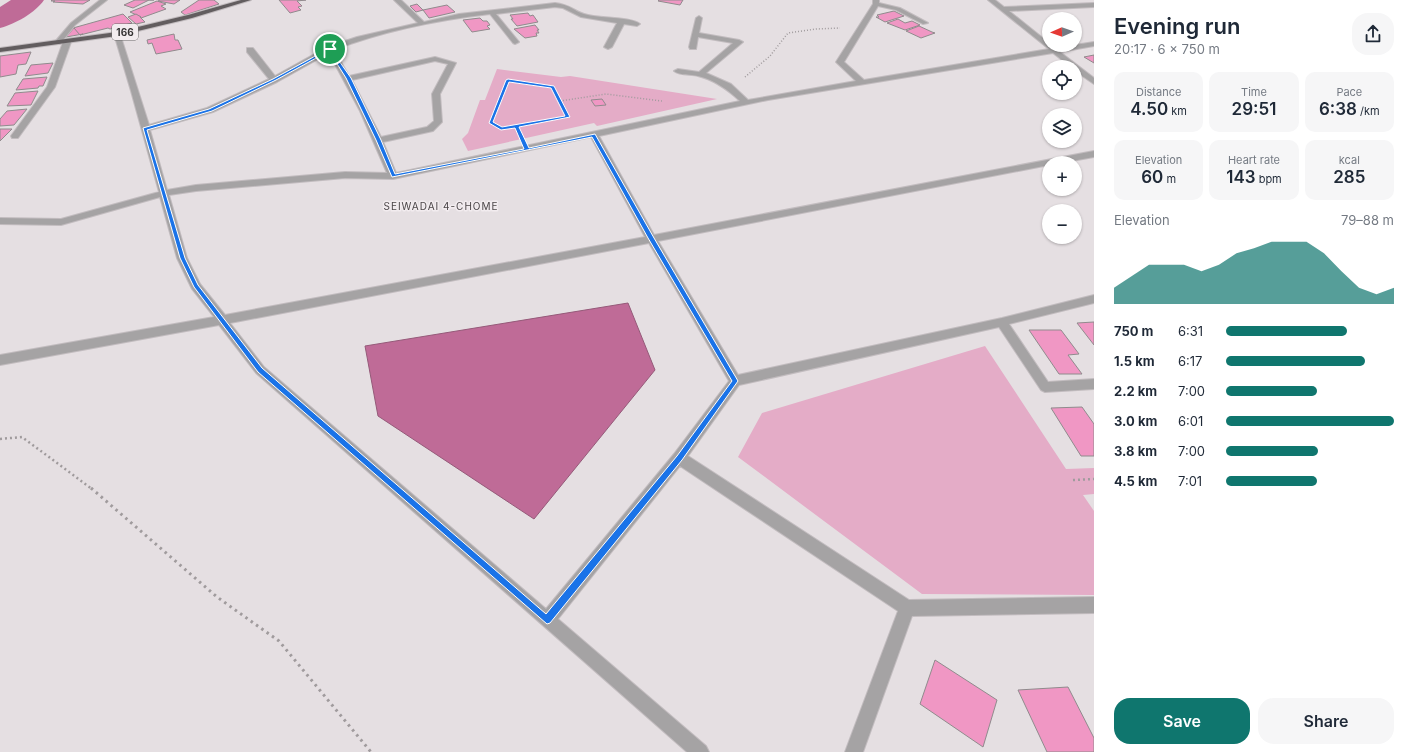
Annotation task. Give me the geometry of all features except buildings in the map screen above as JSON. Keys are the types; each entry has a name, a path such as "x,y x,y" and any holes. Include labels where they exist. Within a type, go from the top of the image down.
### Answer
{"highway":[{"name":"166","path":"0,50 117,34 190,17 248,0"}],"street":[{"path":"58,43 73,24 104,0"},
{"path":"397,0 422,23"},
{"path":"991,0 1042,41"},
{"path":"862,82 840,62 876,2 898,9 925,23"},
{"path":"145,129 210,110 274,80 330,49 359,38 422,23 459,16 555,5 564,6 583,16 637,24"},
{"path":"1002,9 1094,5"},
{"path":"492,12 516,42"},
{"path":"693,47 699,18"},
{"path":"608,47 622,21"},
{"path":"117,34 135,91 182,258 196,286 260,370 700,752"},
{"path":"696,35 739,42 701,74"},
{"path":"15,136 51,88 67,42"},
{"path":"1082,46 1094,44"},
{"path":"330,49 348,78 378,140 393,176"},
{"path":"250,50 274,80"},
{"path":"0,221 61,222 164,193 196,188 345,175 393,176 747,103 862,82 1049,52"},
{"path":"1056,52 1094,82"},
{"path":"348,78 435,59 452,63 436,94 438,122 430,129 378,140"},
{"path":"678,71 701,74 728,86 747,103"},
{"path":"594,135 651,238 735,381"},
{"path":"0,360 222,320 1094,154"},
{"path":"547,620 679,458 735,381 1002,322 1094,299"},
{"path":"1002,322 1046,387 1094,384"},
{"path":"679,458 907,608 1094,605"},
{"path":"854,752 907,608"}],"path":[{"path":"728,86 737,83 760,66 788,33 831,28 860,30"},
{"path":"508,80 552,86 568,117 517,126 501,128 491,123 508,80"},
{"path":"560,101 606,94 662,101"},
{"path":"517,126 527,149"},
{"path":"0,439 22,437 82,480 217,597 279,641 371,752"},
{"path":"1074,480 1094,479"}],"shaded area":[{"path":"497,69 561,77 570,76 717,99 597,126 594,123 468,151 462,139 468,133 480,100 485,100"},
{"path":"628,303 655,370 534,519 378,416 365,346"},
{"path":"985,346 1066,469 1094,468 1094,494 1083,495 1094,511 1094,595 922,594 738,457 762,413"}],"waterway":[{"path":"0,19 30,0"}],"district":[{"name":"SEIWADAI 4-CHOME","path":"441,206"}],"route":[{"path":"330,49 274,80 210,110 145,129 182,258 196,286 260,370 547,620 679,458 735,381 651,238 594,135 527,149 517,126 568,117 552,86 508,80 491,123 501,128 517,126 523,140 527,149 393,176 378,140 348,78 330,49"}]}
